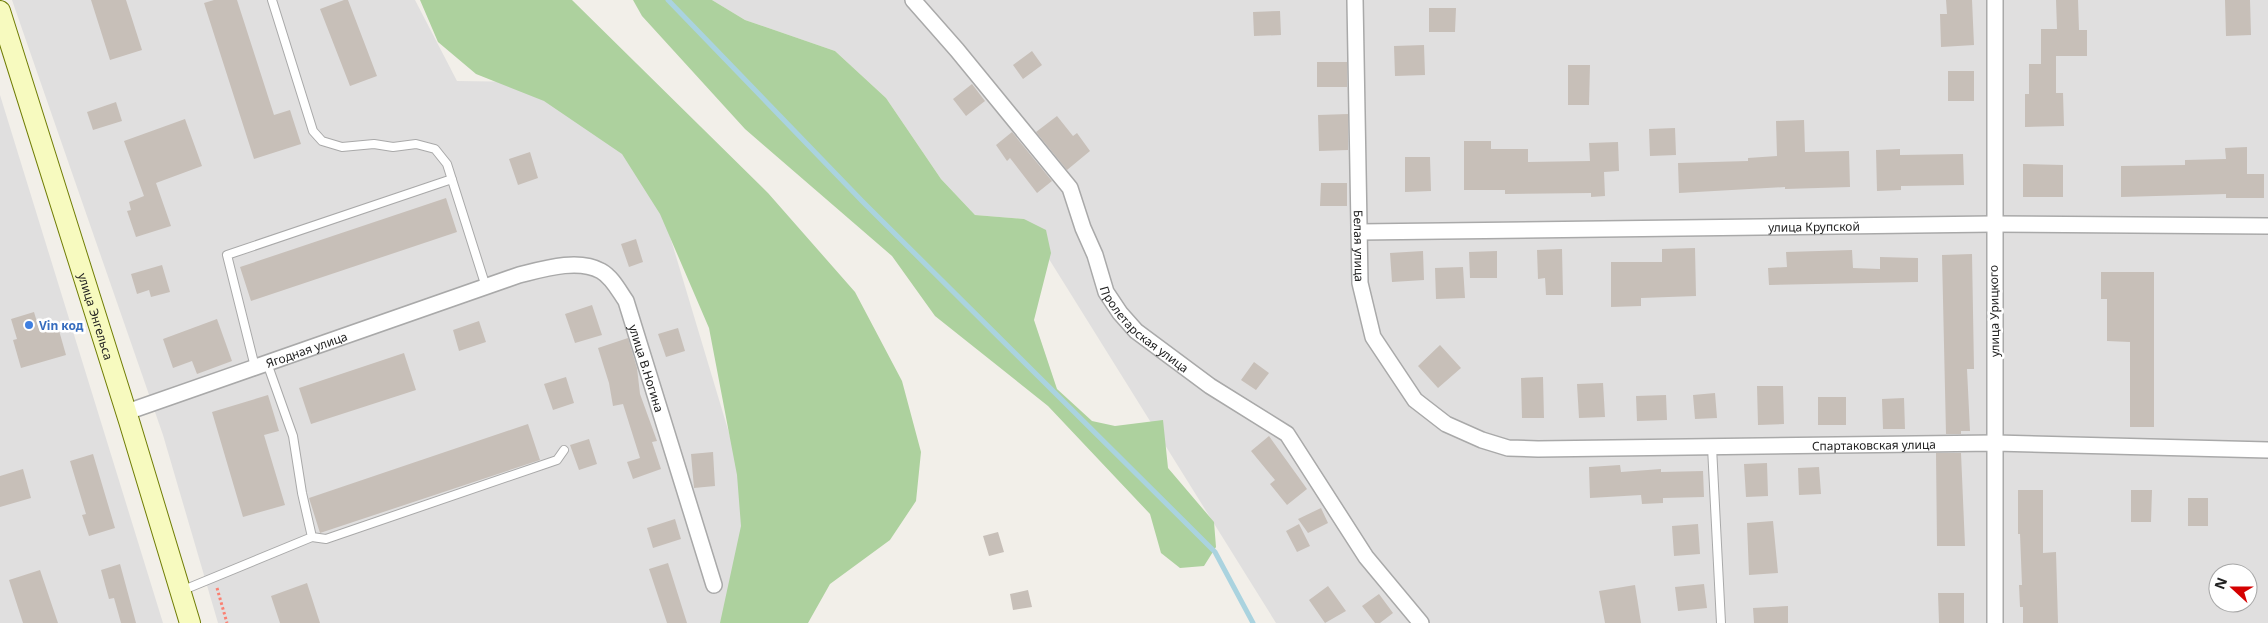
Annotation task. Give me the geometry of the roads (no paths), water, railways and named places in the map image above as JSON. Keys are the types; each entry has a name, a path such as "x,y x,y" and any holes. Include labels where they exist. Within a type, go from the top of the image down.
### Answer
{"main road":[{"name":"улица Энгельса","path":"0,11 127,412 190,623"}],"street":[{"name":"Пролетарская улица","path":"913,0 957,50 1070,188 1082,228 1095,255 1106,292 1120,313 1136,331 1210,386 1286,434 1366,556 1421,623"},
{"name":"Белая улица","path":"1355,0 1360,283 1373,337 1415,400 1446,424 1482,440"},
{"name":"улица Урицкого","path":"1994,0 1995,623"},
{"name":"улица Крупской","path":"1359,232 1994,224 2268,226"},
{"name":"улица В.Ногина","path":"486,287 519,275 554,267 575,265 600,270 615,284 626,300 714,585"},
{"name":"Ягодная улица","path":"127,412 486,287"},
{"name":"Спартаковская улица","path":"1482,440 1508,448 1538,449 1996,442 2268,450"}],"lane":[{"path":"272,0 313,132 322,141 342,147 374,144 393,147 416,144 436,149 447,164 486,287"},
{"path":"312,537 302,493 293,436 261,365 226,254 452,179"},
{"path":"1712,447 1721,623"},
{"path":"180,591 312,537 326,539 557,460 564,450"}],"waterway":[{"path":"668,0 863,202 1215,552 1253,623"}],"place":[{"name":"Vin код","path":"29,325"}]}
